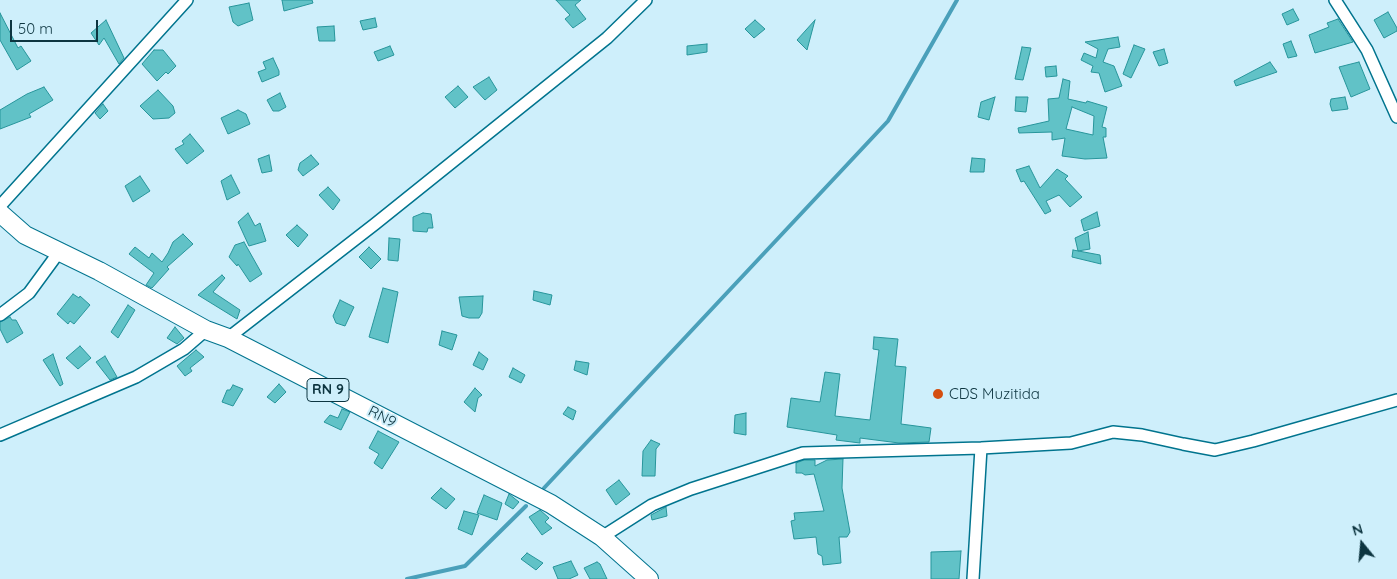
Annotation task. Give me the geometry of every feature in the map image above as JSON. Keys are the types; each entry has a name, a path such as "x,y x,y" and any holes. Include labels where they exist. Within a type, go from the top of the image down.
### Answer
{"main road":[{"name":"RN9","path":"0,213 24,234 107,275 206,330 228,338 551,504 602,537 649,579"}],"street":[{"path":"0,206 187,0"},
{"path":"228,338 608,38 646,0"},
{"path":"1335,0 1367,50 1397,116"},
{"path":"0,315 29,293 59,252"},
{"path":"0,435 136,377 184,349 206,330"},
{"path":"602,537 652,505 692,489 803,453 981,448 1071,442 1113,432 1142,435 1214,450 1253,441 1397,400"},
{"path":"973,579 981,448"}],"building":[{"path":"282,0 312,0 313,3 284,11"},
{"path":"556,0 581,0 575,5 586,19 573,28 565,19 570,15"},
{"path":"249,3 253,20 238,26 233,22 229,7"},
{"path":"1293,9 1299,20 1287,25 1282,14"},
{"path":"1388,12 1397,31 1384,38 1374,20"},
{"path":"0,13 18,48 21,46 31,61 17,70 0,40"},
{"path":"375,18 377,27 363,30 360,21"},
{"path":"1338,19 1353,42 1315,53 1309,35 1329,27 1327,23"},
{"path":"106,20 124,58 119,64 104,38 99,45 91,33"},
{"path":"755,20 765,29 754,38 745,29"},
{"path":"815,20 807,50 797,40"},
{"path":"334,26 335,41 319,41 317,27"},
{"path":"1118,37 1120,47 1108,49 1103,62 1114,66 1122,86 1105,92 1099,73 1091,72 1093,66 1081,60 1084,53 1096,58 1098,49 1085,42"},
{"path":"1291,41 1297,56 1288,58 1283,44"},
{"path":"707,44 707,52 687,55 687,46"},
{"path":"1134,45 1145,49 1131,78 1123,74"},
{"path":"390,46 394,55 378,61 374,52"},
{"path":"1022,47 1031,48 1023,80 1015,79"},
{"path":"1164,49 1168,63 1159,66 1153,52"},
{"path":"154,50 163,50 176,66 157,81 142,64"},
{"path":"273,58 279,75 262,82 258,72 266,69 263,62"},
{"path":"1270,62 1277,72 1236,86 1234,81"},
{"path":"1359,62 1370,89 1351,97 1339,67"},
{"path":"1056,66 1057,76 1046,77 1045,67"},
{"path":"489,77 497,90 485,100 473,87"},
{"path":"1063,79 1070,81 1068,99 1086,103 1087,101 1107,107 1102,127 1106,128 1106,137 1103,137 1107,158 1085,159 1062,156 1065,138 1052,140 1052,132 1019,133 1018,128 1049,121 1048,99 1059,98","holes":["1072,107 1094,116 1093,135 1066,129"]},
{"path":"458,86 468,97 455,108 445,97"},
{"path":"44,87 53,100 29,114 31,117 0,129 0,110 27,94"},
{"path":"158,90 173,106 175,113 169,118 153,119 140,106"},
{"path":"280,93 286,107 279,111 273,111 267,100"},
{"path":"995,97 989,120 978,117 981,102"},
{"path":"1016,97 1028,97 1026,112 1015,111"},
{"path":"1345,97 1348,109 1332,111 1331,99"},
{"path":"103,104 108,111 100,119 95,113"},
{"path":"238,110 246,114 250,124 228,134 221,118"},
{"path":"190,134 204,151 187,164 175,149 184,144 182,141"},
{"path":"269,155 272,171 262,173 258,159"},
{"path":"311,155 319,164 303,176 298,170 300,163"},
{"path":"972,158 985,159 984,172 970,172"},
{"path":"1029,166 1040,188 1057,169 1068,176 1065,179 1082,197 1070,207 1059,195 1046,201 1051,211 1045,214 1024,181 1021,182 1016,170"},
{"path":"231,175 240,193 227,200 221,181"},
{"path":"140,176 150,191 133,202 125,186"},
{"path":"328,187 340,200 333,210 319,195"},
{"path":"1097,212 1100,226 1084,231 1081,220"},
{"path":"248,213 255,226 260,223 266,241 249,246 238,222"},
{"path":"423,213 431,214 433,228 428,228 427,232 413,231 413,217"},
{"path":"297,225 308,235 298,247 286,235"},
{"path":"1088,232 1090,249 1078,251 1075,238"},
{"path":"183,234 193,244 167,267 169,269 152,288 146,285 154,273 129,254 135,247 149,258 152,253 162,262 173,242"},
{"path":"389,238 400,239 398,261 388,260"},
{"path":"244,242 262,274 250,282 238,264 237,266 229,257 235,245"},
{"path":"369,247 381,259 371,269 359,257"},
{"path":"1073,250 1100,255 1101,264 1072,257"},
{"path":"222,275 225,278 213,292 240,310 237,319 198,295"},
{"path":"383,288 398,292 388,343 369,337"},
{"path":"534,291 552,295 550,305 533,300"},
{"path":"73,294 79,298 80,296 90,305 74,324 70,321 68,324 57,314"},
{"path":"483,296 482,313 479,318 462,316 459,297"},
{"path":"340,300 354,307 345,326 336,323 333,316"},
{"path":"128,305 135,310 118,338 111,332"},
{"path":"10,317 12,320 16,320 23,333 7,343 0,329 0,322"},
{"path":"175,327 184,338 177,344 167,338"},
{"path":"442,331 457,335 452,350 439,345"},
{"path":"874,337 898,339 895,366 906,367 901,424 931,428 929,442 899,443 860,438 860,443 836,440 837,435 787,427 791,398 820,402 825,372 840,374 835,416 870,420 879,350 873,349"},
{"path":"80,346 91,358 78,369 66,358"},
{"path":"196,350 204,357 190,368 192,371 185,376 177,366"},
{"path":"479,352 488,359 483,370 473,365"},
{"path":"53,354 63,384 60,386 43,360"},
{"path":"105,356 117,377 110,380 96,362"},
{"path":"576,361 589,363 587,375 574,370"},
{"path":"513,368 525,375 521,383 509,377"},
{"path":"279,384 286,392 275,403 267,397"},
{"path":"233,385 243,389 233,406 222,402 227,390 230,390"},
{"path":"475,388 482,395 478,398 475,412 464,402"},
{"path":"568,407 576,411 573,420 563,414"},
{"path":"342,409 350,412 341,430 324,422 330,415 338,418"},
{"path":"746,413 746,435 734,433 735,415"},
{"path":"378,431 399,442 382,469 374,463 379,454 369,448"},
{"path":"651,440 660,444 656,449 655,476 642,476 643,451"},
{"path":"843,459 842,488 850,532 847,537 839,537 841,563 823,565 822,556 818,554 816,537 794,539 791,521 795,520 794,513 824,511 814,474 796,473 796,463 804,460 815,460 815,466 827,460"},
{"path":"619,480 630,494 616,505 606,490"},
{"path":"441,488 455,499 446,509 431,498"},
{"path":"509,494 519,502 513,509 505,504"},
{"path":"484,495 502,503 497,520 477,513"},
{"path":"666,507 667,516 652,520 651,515"},
{"path":"540,510 549,518 545,522 552,528 542,535 529,517"},
{"path":"464,511 479,515 472,535 458,529"},
{"path":"961,551 959,579 931,579 931,552"},
{"path":"527,553 543,563 536,570 521,559"},
{"path":"571,561 578,575 569,579 558,579 553,567"},
{"path":"597,562 600,564 607,579 590,579 584,568"}],"waterway":[{"path":"544,488 888,121 957,0"},
{"path":"407,579 465,566 526,506"}],"place":[{"name":"CDS Muzitida","path":"938,394"}]}
